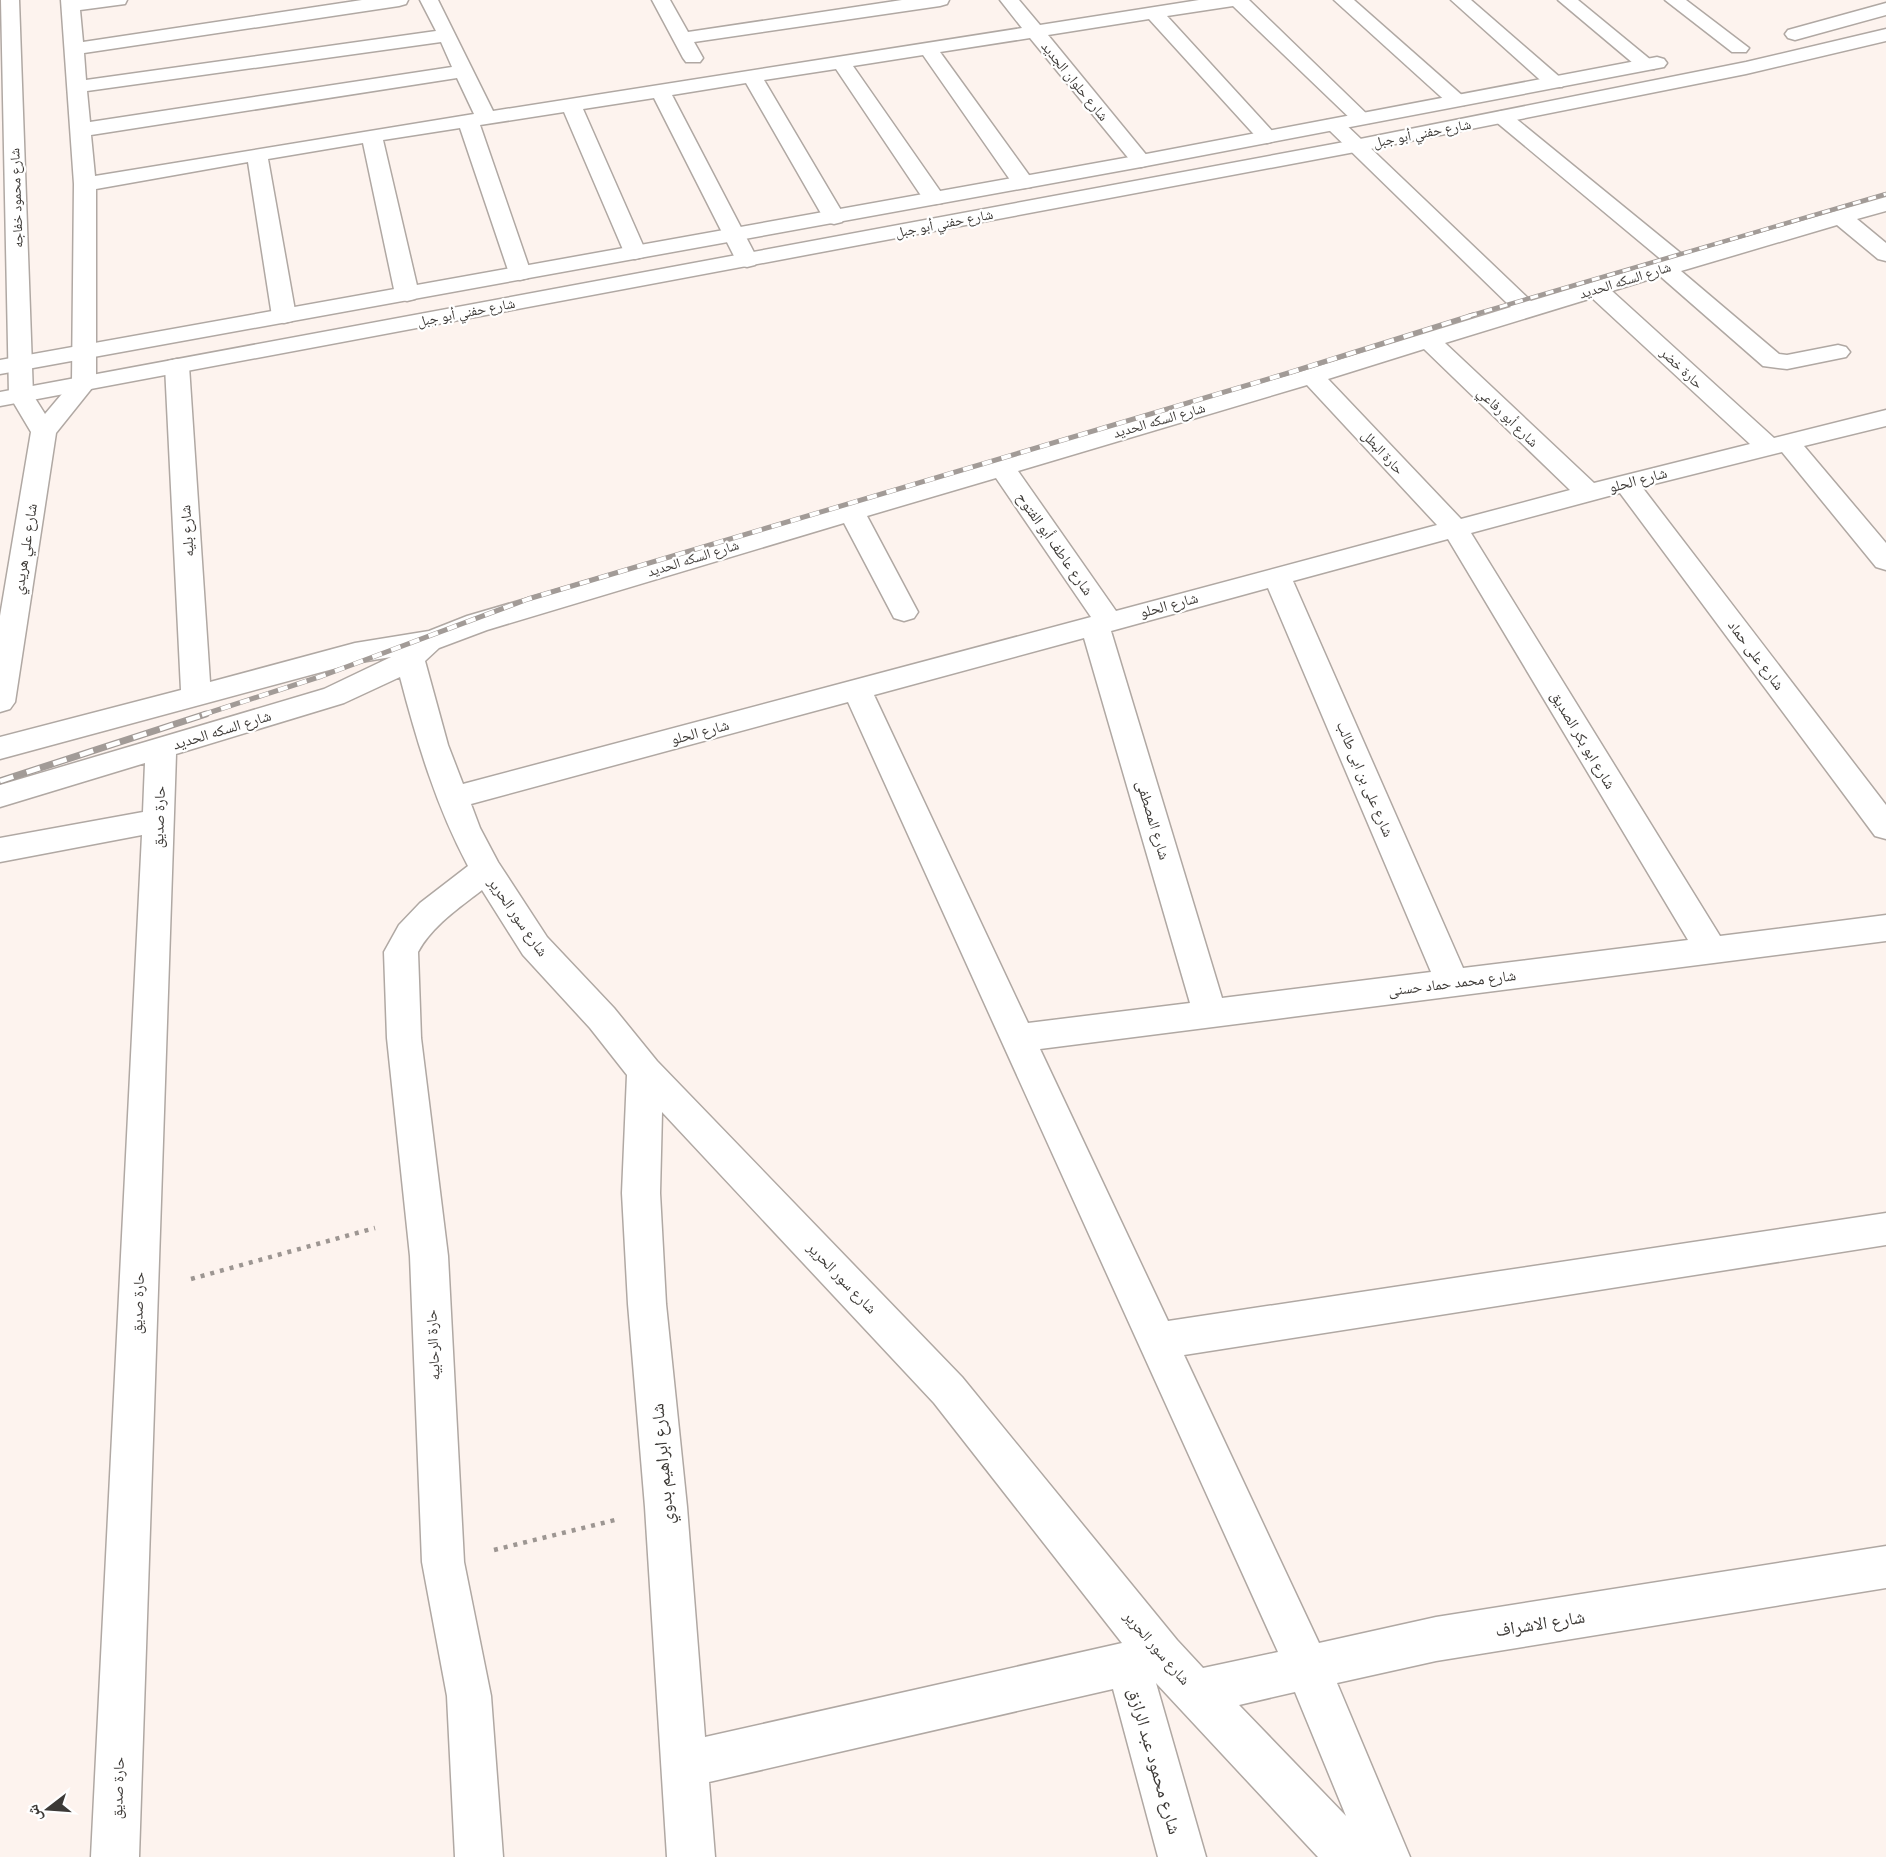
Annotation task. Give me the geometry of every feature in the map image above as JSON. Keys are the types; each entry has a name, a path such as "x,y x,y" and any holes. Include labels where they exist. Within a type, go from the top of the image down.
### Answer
{"street":[{"name":"شارع محمود خفاجه","path":"10,0 6,25 6,68 11,397"},
{"path":"84,383 86,351 85,184 70,3 118,0"},
{"path":"74,49 399,0"},
{"path":"429,0 464,71 520,273"},
{"path":"665,0 708,83"},
{"path":"683,38 940,0"},
{"name":"شارع حلوان الجديد","path":"1009,0 1141,161"},
{"path":"85,184 257,154 1237,0 1362,119"},
{"path":"1343,0 1457,101"},
{"path":"1460,0 1555,83"},
{"path":"1567,0 1647,65"},
{"path":"1674,0 1758,43"},
{"path":"1716,52 1838,24 1886,9"},
{"path":"1154,13 1267,137"},
{"path":"77,87 447,35"},
{"name":"شارع حفني أبو جبل","path":"11,397 1355,146 1746,68 1886,35"},
{"path":"928,49 1023,182"},
{"name":"شارع حفني أبو جبل","path":"10,366 1141,161 1682,58"},
{"path":"841,62 934,198"},
{"path":"81,130 464,71"},
{"path":"752,76 834,217"},
{"path":"660,90 747,260"},
{"path":"571,104 634,252"},
{"path":"1502,117 1672,266 1772,361 1787,362 1838,352"},
{"path":"1334,124 1528,310"},
{"path":"372,136 407,294"},
{"path":"257,154 284,316"},
{"name":"شارع السكه الحديد","path":"0,796 334,696 375,679 422,649 477,623 1886,204"},
{"path":"1841,217 1886,254"},
{"name":"حارة خضر","path":"1596,289 1778,445 1886,561"},
{"name":"شارع أبو رفاعي","path":"1428,340 1588,493"},
{"name":"شارع بليه","path":"177,366 196,696"},
{"name":"حارة البطل","path":"1312,376 1455,529"},
{"name":"شارع علي هريدي","path":"0,702 44,432 84,383"},
{"path":"11,397 44,432"},
{"path":"1497,407 1530,400"},
{"name":"شارع الحلو","path":"453,798 1588,493 1886,418"},
{"name":"شارع عاطف أبو الفتوح","path":"1001,466 1102,624"},
{"name":"شارع على حماد","path":"1626,483 1886,828"},
{"path":"851,511 904,612"},
{"name":"شارع ابو بكر الصديق","path":"1455,529 1712,951"},
{"name":"شارع على بن ابى طالب","path":"1277,576 1452,983"},
{"name":"شارع المصطفى","path":"1102,624 1210,1014"},
{"name":"شارع السكه الحديد","path":"0,748 355,652 422,649"},
{"name":"شارع سور الحرير","path":"422,649 433,745 464,828 486,869 535,946 602,1018 645,1071 948,1390 1145,1660 1196,1692 1333,1838 1346,1857"},
{"path":"857,690 1307,1666 1386,1857"},
{"name":"حارة صديق","path":"115,1857 161,748"},
{"path":"0,850 159,820"},
{"name":"حارة الرحابيه","path":"479,1857 469,1696 443,1562 429,1256 404,1038 401,952 411,934 432,912 486,869"},
{"name":"شارع محمد حماد حسنى","path":"1017,1038 1886,928"},
{"name":"شارع ابراهيم بدوي","path":"645,1071 641,1193 647,1304 666,1508 691,1857"},
{"path":"1157,1341 1886,1229"},
{"name":"شارع الاشراف","path":"1196,1692 1436,1639 1886,1567"},
{"path":"683,1765 1145,1660"},
{"name":"شارع محمود عبد الرازق","path":"1145,1660 1182,1857"}],"path":[{"path":"138,1293 277,1256 424,1213"},
{"path":"443,1562 666,1508"}],"railway":[{"path":"1469,316 1886,194"},
{"path":"202,715 322,676 528,599 1285,374 1473,315"},
{"path":"0,781 206,714"}]}
